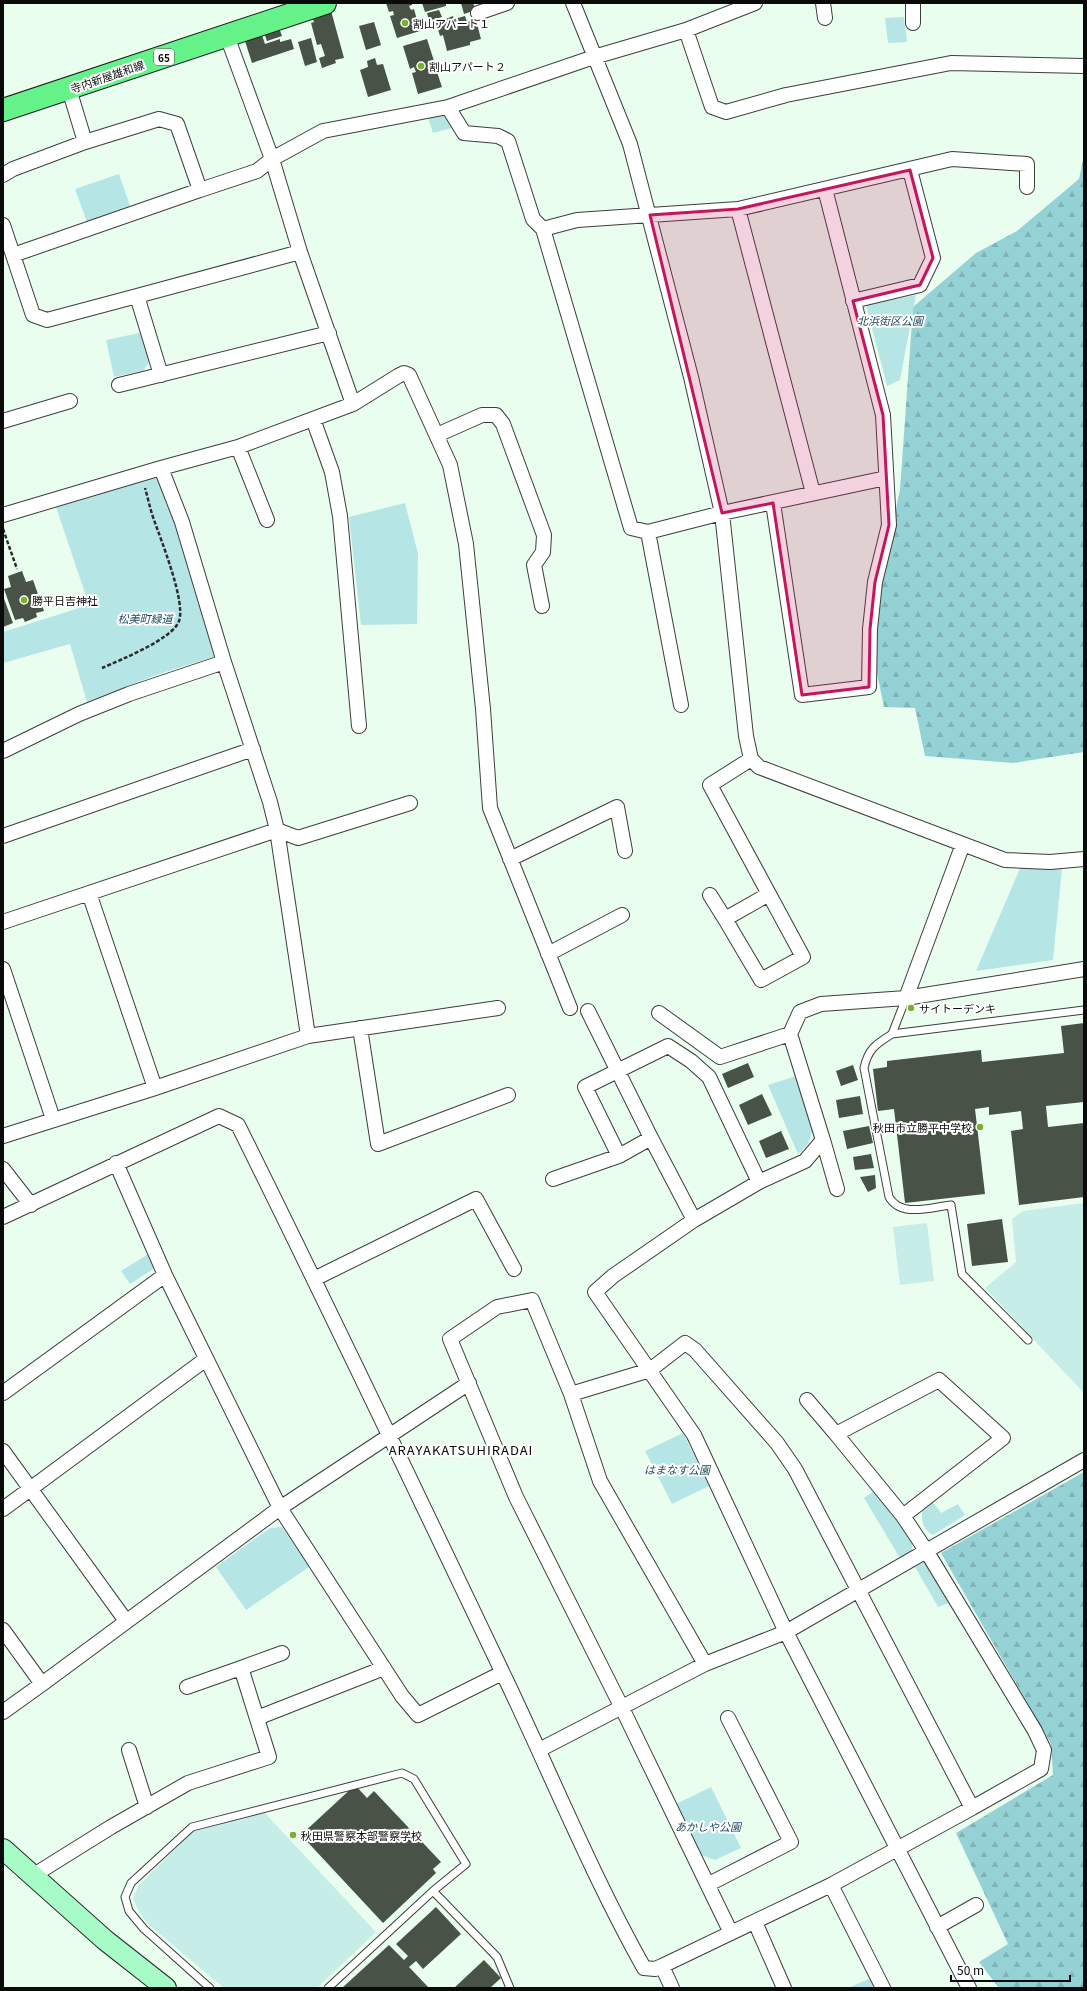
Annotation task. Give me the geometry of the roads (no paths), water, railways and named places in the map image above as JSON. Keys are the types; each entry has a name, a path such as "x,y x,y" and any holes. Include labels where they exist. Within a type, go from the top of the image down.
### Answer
{"main road":[{"name":"寺内新屋雄和線","path":"3,110 325,3"}],"street":[{"path":"478,12 507,3"},
{"path":"573,3 630,144 650,215 691,377 722,513 746,736 751,759 759,767 1005,860 1050,862 1084,859"},
{"path":"13,255 257,171 272,159 323,131 448,106 594,57 686,30 755,3"},
{"path":"823,3 825,18"},
{"path":"913,3 913,23"},
{"path":"686,30 712,107 726,112 786,95 951,63 1084,66"},
{"path":"226,36 272,159 300,252 353,404"},
{"path":"69,89 85,142"},
{"path":"448,106 464,134 498,136 508,141 533,219 543,230 632,528 648,532 722,513 886,478"},
{"path":"3,175 13,169 85,142 159,119 176,124 200,190"},
{"path":"543,230 577,220 738,209 952,159 1027,164 1026,187"},
{"path":"853,301 920,285 933,258 910,170"},
{"path":"773,503 802,695 869,687 870,629 875,582 888,525 883,415 825,189"},
{"path":"738,209 813,493"},
{"path":"3,225 33,315 47,320 300,252"},
{"path":"137,296 162,375"},
{"path":"119,385 329,333"},
{"path":"3,515 161,468 238,447 353,404 404,373 408,375 450,465 466,544 483,708 490,808 570,1008"},
{"path":"3,421 70,401"},
{"path":"437,435 482,415 496,415 503,424 544,535 543,552 534,565 542,606"},
{"path":"312,419 332,472 340,516 359,726"},
{"path":"238,447 267,520"},
{"path":"161,468 182,522 224,662 254,749 277,830 308,1036"},
{"path":"648,532 681,705"},
{"path":"3,751 79,714 129,694 224,662"},
{"path":"3,836 254,749"},
{"path":"710,895 760,980 803,957 710,785 751,759"},
{"path":"3,922 277,830 298,838 410,803"},
{"path":"510,859 617,807 625,851"},
{"path":"906,998 963,844"},
{"path":"89,893 155,1088"},
{"path":"725,919 769,894"},
{"path":"548,954 622,915"},
{"path":"3,969 53,1120"},
{"path":"837,1190 790,1034 800,1012 821,1004 906,998 1084,969"},
{"path":"3,1136 155,1088 308,1036 498,1008"},
{"path":"588,1011 650,1138 694,1220"},
{"path":"659,1013 720,1057 790,1034"},
{"path":"360,1028 378,1144 508,1095"},
{"path":"619,1156 585,1087 668,1046 691,1061 709,1077 759,1182"},
{"path":"3,1217 219,1116 238,1125 314,1279 539,1750 599,1880 644,1968 655,1969 662,1966 831,1885 897,1850 1041,1769 1044,1750 1035,1731 927,1552 903,1516 807,1400"},
{"path":"553,1180 619,1156 650,1138"},
{"path":"823,1140 805,1161 759,1182 694,1220 613,1276 595,1292 694,1435 786,1632 969,1988"},
{"path":"116,1163 165,1275 280,1508 402,1696 418,1715 502,1673"},
{"path":"3,1169 31,1205"},
{"path":"314,1279 476,1199 514,1269"},
{"path":"3,1394 165,1275"},
{"path":"705,1664 600,1481 571,1394 532,1300 497,1307 450,1339 516,1497 709,1884 731,1933"},
{"path":"571,1394 650,1370 685,1343 695,1350 777,1442 795,1469 972,1808"},
{"path":"3,1509 206,1359"},
{"path":"836,1434 939,1380 1003,1438 903,1516"},
{"path":"3,1712 280,1508 388,1435 469,1383"},
{"path":"3,1451 126,1621"},
{"path":"539,1750 705,1664 786,1632 1084,1460"},
{"path":"3,1630 42,1684"},
{"path":"187,1687 282,1653"},
{"path":"257,1718 384,1668"},
{"path":"34,1875 188,1783 269,1757 243,1674 238,1670"},
{"path":"709,1884 791,1842 728,1718"},
{"path":"129,1750 147,1807"},
{"path":"5,1854 34,1875 105,1940 166,1988"},
{"path":"831,1885 883,1988"},
{"path":"937,1927 976,1905"},
{"path":"756,1922 784,1988"},
{"path":"662,1966 672,1988"}],"lane":[{"path":"892,1034 906,998"},
{"path":"1028,1340 962,1274 951,1205 904,1210 893,1204 889,1197 864,1068 873,1046 892,1034 1084,1010"},
{"path":"210,1988 144,1929 129,1911 125,1898 131,1883 192,1827 402,1773 414,1779 466,1864 432,1891 328,1988"},
{"path":"432,1891 496,1957 510,1988"}],"place":[{"name":"割山アパート１","path":"405,23"},
{"name":"割山アパート２","path":"421,66"},
{"name":"勝平日吉神社","path":"24,600"},
{"name":"サイトーデンキ","path":"911,1008"},
{"name":"秋田市立勝平中学校","path":"980,1127"},
{"name":"秋田県警察本部警察学校","path":"293,1835"}],"district":[{"name":"ARAYAKATSUHIRADAI","path":"461,1449"}],"park label":[{"name":"北浜街区公園","path":"890,320"},
{"name":"松美町緑道","path":"145,618"},
{"name":"はまなす公園","path":"677,1469"},
{"name":"あかしや公園","path":"708,1826"}]}
